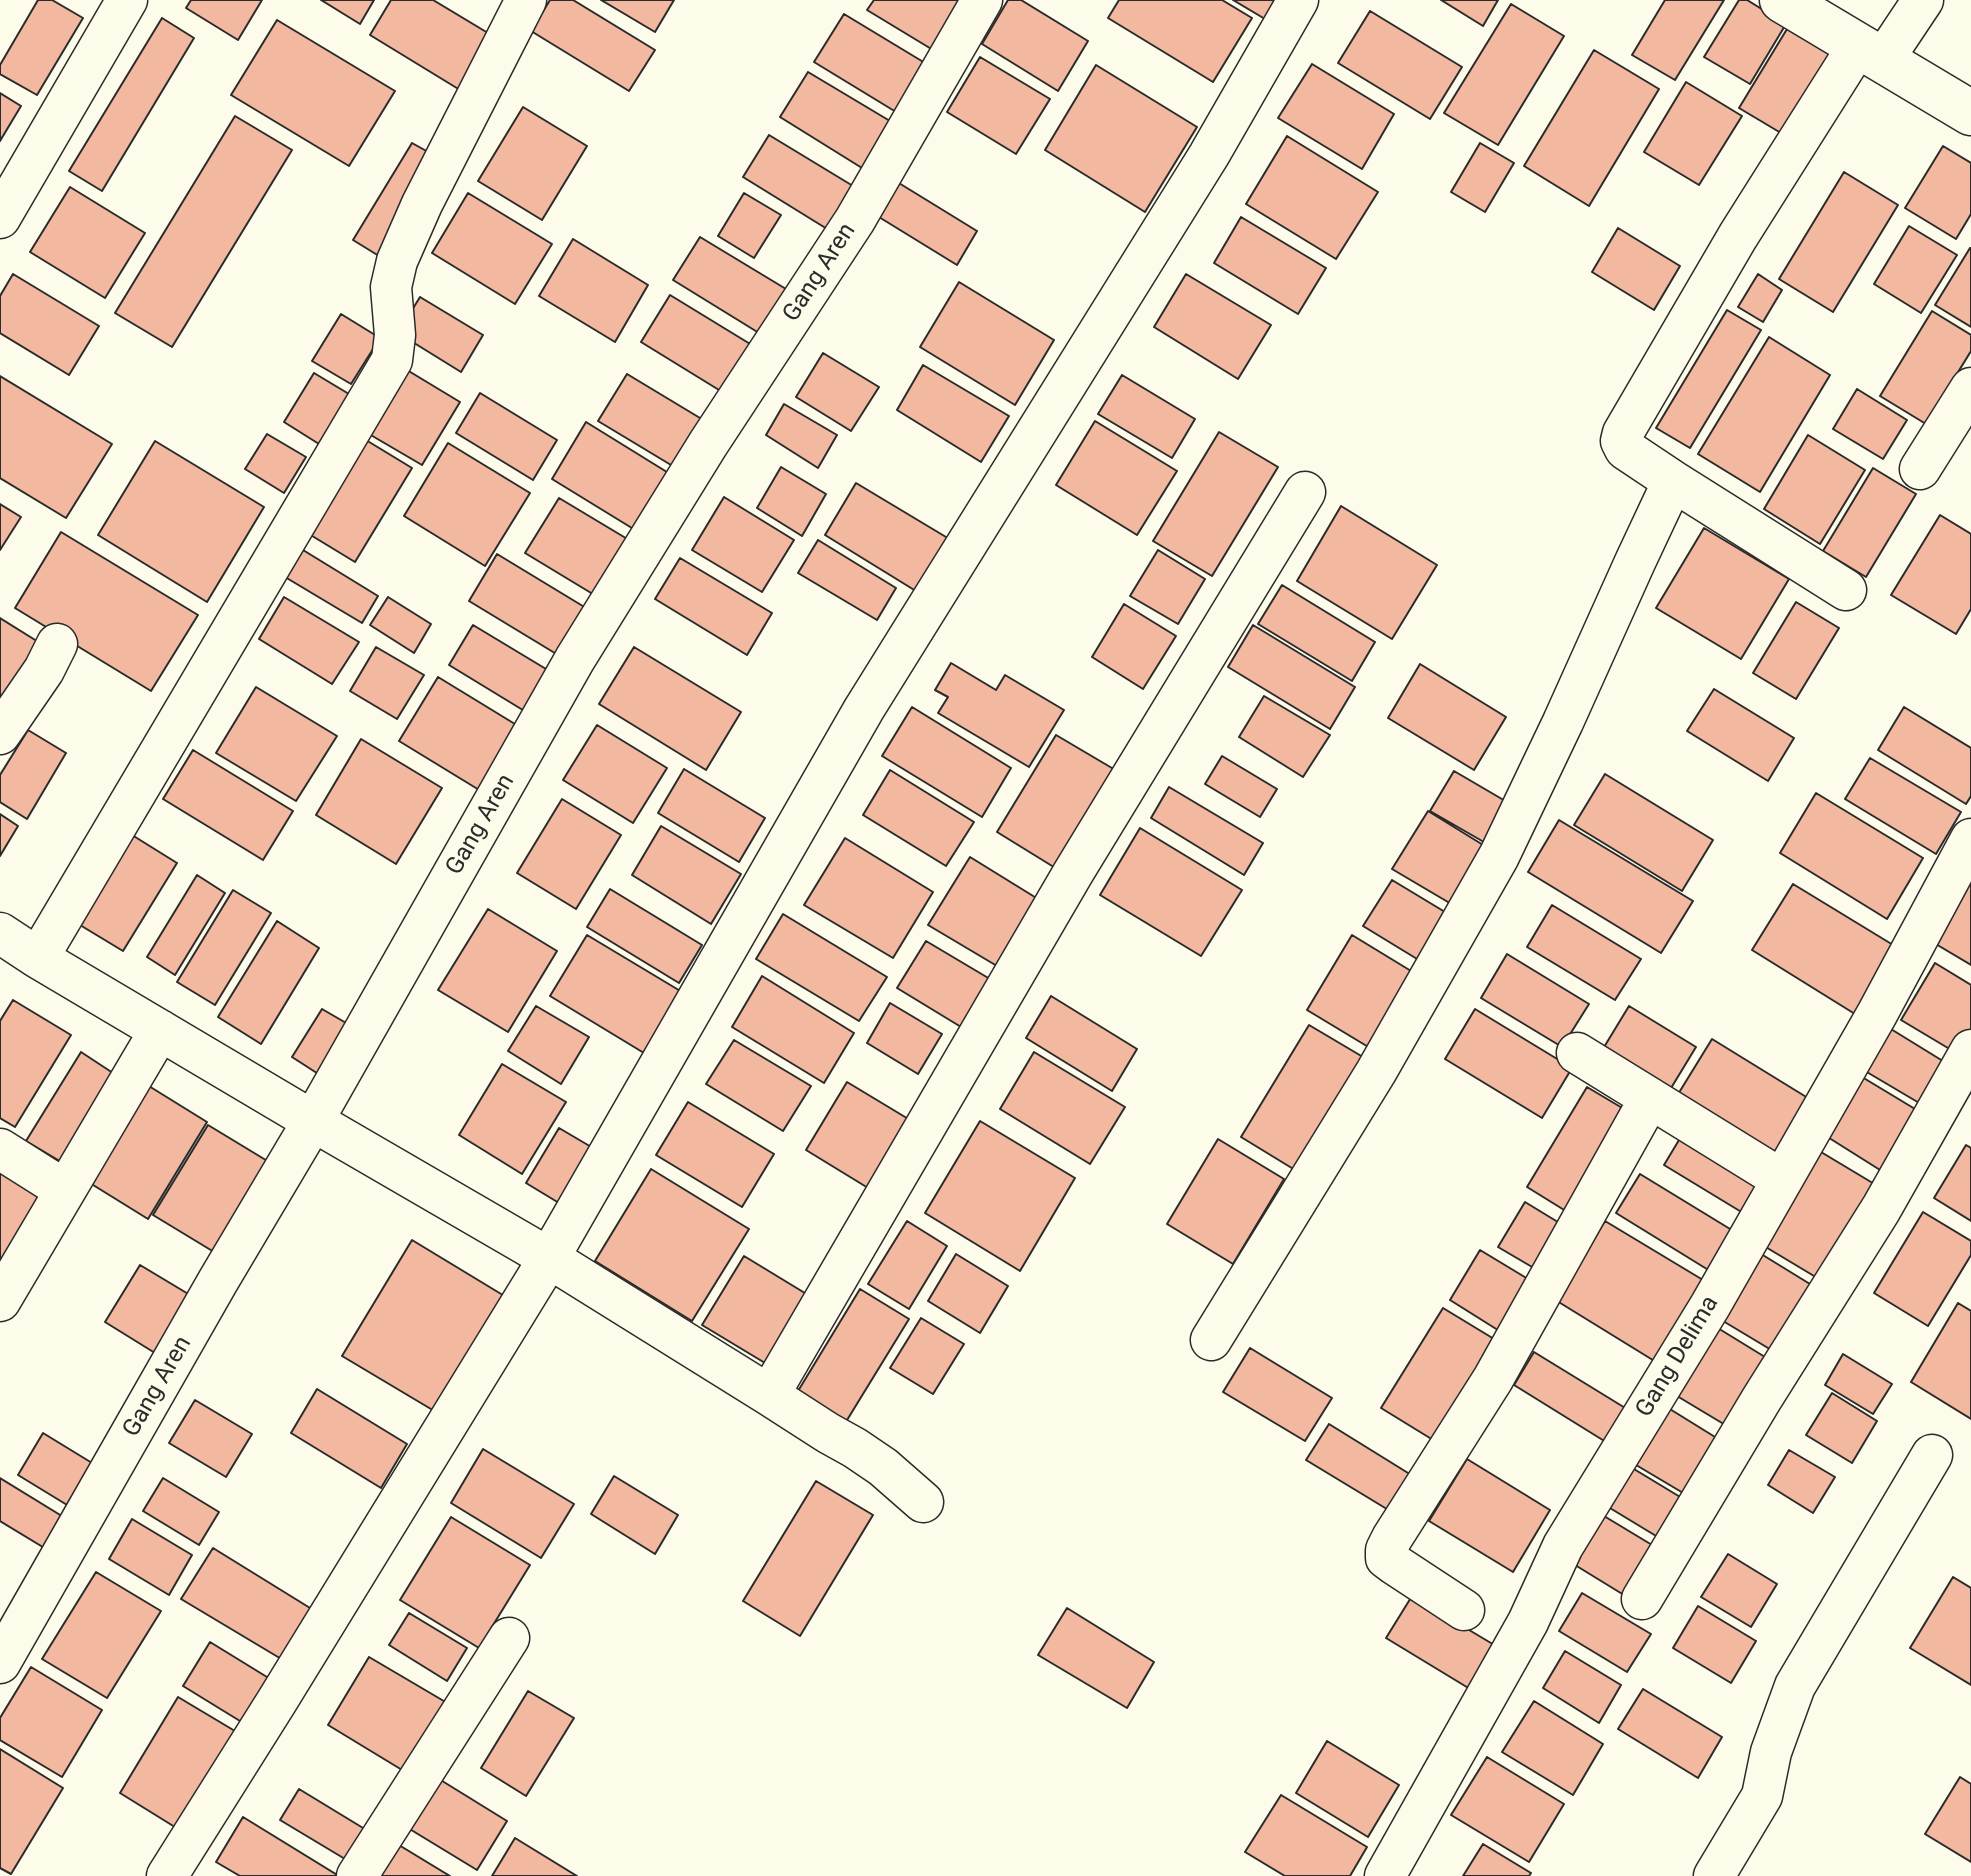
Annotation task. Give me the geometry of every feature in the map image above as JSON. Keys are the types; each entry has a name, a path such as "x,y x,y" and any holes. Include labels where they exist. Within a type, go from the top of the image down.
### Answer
{"street":[{"path":"0,218 127,0"},
{"path":"38,958 392,360 395,335 391,287 397,261 422,204 526,0"},
{"name":"Gang Aren","path":"0,1663 575,659 708,444 855,220 982,0"},
{"path":"167,1876 549,1258 864,709 1209,155 1298,0"},
{"path":"1782,0 1971,113"},
{"path":"1846,590 1673,481 1625,449 1621,441 1738,236 1871,53 1923,0"},
{"path":"1920,469 1971,388"},
{"path":"1211,1340 1376,1072 1499,856 1673,481"},
{"path":"769,1395 1073,873 1305,492"},
{"path":"0,734 44,670 57,644"},
{"name":"Gang Delima","path":"1385,1876 1528,1622 1563,1546 1710,1306 1877,1014 1971,839"},
{"path":"0,933 549,1258 855,1448 883,1467 923,1502"},
{"path":"0,1301 160,1030"},
{"path":"1642,1599 1761,1400 1881,1209 1971,1050"},
{"path":"1577,1053 1781,1179"},
{"path":"1464,1610 1386,1558 1386,1550 1493,1379 1650,1098"},
{"path":"0,1149 65,1190"},
{"path":"1714,1876 1762,1796 1771,1752 1795,1686 1932,1455"},
{"path":"357,1876 509,1638"}],"building":[{"path":"38,0 52,0 83,18 37,95 0,74 0,65"},
{"path":"191,0 262,0 238,40 186,8"},
{"path":"321,0 374,0 360,24"},
{"path":"391,0 433,0 493,36 460,90 370,35"},
{"path":"550,0 573,0 655,50 629,91 531,31"},
{"path":"601,0 674,0 655,32"},
{"path":"874,0 964,0 933,50 867,10"},
{"path":"1008,0 1021,0 1088,41 1058,91 982,44"},
{"path":"1119,0 1222,0 1252,18 1213,82 1108,18"},
{"path":"1233,0 1283,0 1270,22"},
{"path":"1441,0 1498,0 1483,26"},
{"path":"1665,0 1724,0 1675,80 1632,55"},
{"path":"1739,0 1747,0 1786,24 1750,84 1704,57"},
{"path":"1511,4 1564,36 1498,145 1444,113"},
{"path":"1370,11 1462,67 1430,119 1338,63"},
{"path":"844,14 930,66 901,115 814,62"},
{"path":"162,18 194,38 102,191 69,171"},
{"path":"277,20 395,91 349,166 231,95"},
{"path":"1787,29 1834,57 1786,136 1739,108"},
{"path":"1594,50 1659,89 1589,206 1524,166"},
{"path":"980,57 1050,99 1016,154 947,112"},
{"path":"1312,64 1394,114 1362,169 1278,118"},
{"path":"1096,65 1197,127 1145,212 1045,150"},
{"path":"808,72 890,121 862,168 780,117"},
{"path":"1686,82 1742,116 1699,185 1644,152"},
{"path":"0,93 21,106 0,141"},
{"path":"523,107 587,146 542,220 478,181"},
{"path":"235,116 292,150 172,347 115,313"},
{"path":"769,135 858,189 832,232 743,177"},
{"path":"1287,136 1378,192 1336,259 1246,204"},
{"path":"412,143 439,158 379,256 353,240"},
{"path":"1480,143 1514,163 1485,212 1451,192"},
{"path":"1943,146 1971,163 1971,214 1956,239 1905,208"},
{"path":"1844,172 1898,205 1833,312 1779,279"},
{"path":"894,180 977,231 957,265 874,214"},
{"path":"70,187 145,233 105,298 30,252"},
{"path":"468,193 552,244 515,304 432,253"},
{"path":"744,193 781,215 754,258 718,236"},
{"path":"1241,217 1326,268 1298,314 1214,263"},
{"path":"1909,226 1957,255 1921,313 1874,284"},
{"path":"1618,228 1680,266 1654,310 1592,272"},
{"path":"700,237 786,289 759,333 673,280"},
{"path":"573,239 648,285 615,342 539,296"},
{"path":"1971,249 1971,327 1935,305"},
{"path":"13,274 99,326 69,375 0,333 0,296"},
{"path":"1186,274 1271,325 1238,379 1154,327"},
{"path":"1758,274 1782,290 1763,322 1738,307"},
{"path":"959,282 1054,340 1015,405 920,347"},
{"path":"670,295 760,350 732,398 641,342"},
{"path":"420,297 483,335 461,372 398,333"},
{"path":"1727,310 1761,330 1690,448 1656,428"},
{"path":"1932,311 1971,335 1971,351 1926,424 1880,396"},
{"path":"341,314 380,338 351,384 312,361"},
{"path":"1769,337 1830,375 1760,492 1698,454"},
{"path":"823,353 879,387 851,431 796,397"},
{"path":"923,365 1009,416 981,462 897,410"},
{"path":"407,370 460,402 422,465 369,434"},
{"path":"314,373 349,394 319,444 284,422"},
{"path":"627,374 705,421 676,468 598,421"},
{"path":"1122,375 1195,419 1172,458 1098,414"},
{"path":"0,376 112,444 66,518 0,478"},
{"path":"1857,389 1907,420 1883,459 1833,429"},
{"path":"480,393 557,440 533,480 456,433"},
{"path":"784,404 837,435 818,468 766,435"},
{"path":"1095,421 1177,471 1137,535 1056,485"},
{"path":"586,422 675,477 640,533 552,479"},
{"path":"1219,432 1278,467 1212,576 1153,541"},
{"path":"267,434 306,457 284,493 245,469"},
{"path":"1808,435 1865,470 1820,544 1764,509"},
{"path":"361,437 412,468 355,562 304,531"},
{"path":"155,441 264,507 207,602 98,535"},
{"path":"448,443 530,493 485,566 404,516"},
{"path":"781,467 826,494 802,536 757,508"},
{"path":"1873,468 1916,494 1866,577 1823,551"},
{"path":"856,483 956,543 924,596 825,535"},
{"path":"724,497 794,540 762,592 692,550"},
{"path":"559,498 639,546 606,602 525,553"},
{"path":"0,504 21,517 0,550"},
{"path":"1341,506 1437,565 1392,639 1297,581"},
{"path":"1940,515 1971,534 1971,609 1956,634 1891,595"},
{"path":"1704,528 1789,579 1741,659 1656,608"},
{"path":"61,532 198,615 151,691 15,608"},
{"path":"818,540 896,588 877,620 798,573"},
{"path":"303,550 378,596 362,623 285,577"},
{"path":"1158,550 1205,579 1178,624 1130,596"},
{"path":"497,554 591,611 563,658 469,601"},
{"path":"680,558 772,613 747,655 655,599"},
{"path":"1282,585 1375,642 1352,681 1258,624"},
{"path":"284,597 359,642 332,684 259,639"},
{"path":"388,597 431,624 414,653 370,625"},
{"path":"1796,602 1839,628 1796,699 1753,673"},
{"path":"1124,604 1176,636 1143,689 1092,657"},
{"path":"0,618 40,643 0,709"},
{"path":"473,625 556,675 531,715 449,665"},
{"path":"1253,625 1355,687 1330,729 1228,667"},
{"path":"376,647 424,675 397,719 350,691"},
{"path":"634,647 741,712 706,770 599,704"},
{"path":"951,663 996,690 1005,675 1064,710 1029,767 938,713 948,697 935,690"},
{"path":"1420,664 1506,717 1474,770 1388,718"},
{"path":"438,677 528,732 489,796 399,741"},
{"path":"256,687 337,736 296,801 216,753"},
{"path":"1714,689 1794,738 1768,781 1687,731"},
{"path":"1264,696 1330,735 1303,777 1239,737"},
{"path":"912,707 1011,768 982,817 882,756"},
{"path":"1904,707 1971,748 1971,796 1966,804 1878,750"},
{"path":"597,725 667,768 633,823 563,780"},
{"path":"28,730 66,753 27,819 0,802 0,775"},
{"path":"1056,735 1117,771 1057,869 997,832"},
{"path":"361,739 442,788 396,864 316,815"},
{"path":"193,750 293,811 263,860 163,799"},
{"path":"1222,756 1277,789 1260,817 1205,784"},
{"path":"1870,758 1961,812 1936,854 1845,799"},
{"path":"684,769 765,818 739,862 658,813"},
{"path":"890,770 974,822 946,866 863,815"},
{"path":"1454,771 1519,809 1496,849 1430,811"},
{"path":"1605,774 1713,840 1682,891 1574,825"},
{"path":"1169,787 1263,843 1244,875 1151,818"},
{"path":"1816,793 1923,858 1887,919 1780,853"},
{"path":"562,799 621,835 576,909 517,873"},
{"path":"1428,811 1488,848 1453,905 1392,869"},
{"path":"0,814 18,826 0,856"},
{"path":"1559,820 1693,901 1661,953 1528,872"},
{"path":"661,826 741,874 711,924 632,875"},
{"path":"1140,828 1242,890 1201,956 1100,895"},
{"path":"124,830 177,863 123,951 70,919"},
{"path":"845,838 933,892 893,958 804,905"},
{"path":"970,857 1038,899 997,966 928,925"},
{"path":"1971,871 1971,965 1929,940"},
{"path":"197,875 225,893 175,975 147,957"},
{"path":"1392,880 1450,915 1422,962 1363,926"},
{"path":"1793,884 1903,951 1863,1019 1752,950"},
{"path":"610,889 702,945 679,983 587,927"},
{"path":"233,890 271,913 215,1005 177,982"},
{"path":"1552,905 1641,959 1615,1000 1527,947"},
{"path":"488,909 557,951 508,1032 438,990"},
{"path":"783,914 887,977 859,1021 756,959"},
{"path":"277,921 319,948 261,1044 218,1017"},
{"path":"587,935 682,992 644,1053 550,996"},
{"path":"1352,935 1416,974 1370,1048 1307,1010"},
{"path":"926,941 995,982 966,1030 897,988"},
{"path":"1507,954 1589,1004 1562,1047 1481,998"},
{"path":"1935,963 1971,985 1971,1031 1958,1054 1901,1020"},
{"path":"762,976 854,1033 824,1083 732,1027"},
{"path":"1051,996 1137,1049 1112,1091 1026,1038"},
{"path":"13,1000 71,1035 15,1127 0,1118 0,1021"},
{"path":"890,1003 942,1034 918,1074 867,1043"},
{"path":"536,1006 589,1037 561,1084 508,1051"},
{"path":"1629,1006 1696,1047 1665,1098 1598,1057"},
{"path":"322,1009 353,1027 323,1077 292,1057"},
{"path":"1475,1009 1572,1068 1542,1118 1445,1059"},
{"path":"1309,1025 1363,1057 1295,1170 1241,1137"},
{"path":"1886,1026 1951,1066 1926,1107 1860,1068"},
{"path":"1712,1039 1816,1103 1777,1168 1672,1104"},
{"path":"734,1040 811,1086 783,1131 706,1084"},
{"path":"81,1052 116,1075 63,1163 26,1141"},
{"path":"1034,1052 1125,1107 1090,1164 1000,1109"},
{"path":"502,1064 566,1102 522,1174 459,1135"},
{"path":"1862,1077 1925,1115 1888,1175 1826,1136"},
{"path":"847,1082 915,1123 873,1191 806,1150"},
{"path":"144,1083 207,1122 148,1219 85,1180"},
{"path":"1587,1087 1629,1112 1569,1213 1527,1187"},
{"path":"688,1102 774,1154 742,1207 656,1155"},
{"path":"980,1121 1075,1178 1020,1271 925,1213"},
{"path":"208,1125 274,1165 219,1255 153,1215"},
{"path":"559,1128 593,1148 559,1203 526,1183"},
{"path":"1682,1135 1766,1186 1748,1216 1664,1165"},
{"path":"1218,1139 1284,1179 1233,1264 1167,1224"},
{"path":"1966,1145 1971,1148 1971,1221 1934,1198"},
{"path":"1811,1146 1886,1191 1829,1285 1754,1240"},
{"path":"651,1169 749,1229 692,1321 595,1261"},
{"path":"0,1172 41,1197 0,1264"},
{"path":"1640,1174 1735,1232 1710,1271 1616,1213"},
{"path":"1525,1202 1571,1230 1544,1274 1498,1247"},
{"path":"1923,1212 1971,1241 1971,1255 1928,1326 1874,1293"},
{"path":"907,1221 947,1246 909,1309 868,1284"},
{"path":"1605,1221 1718,1289 1669,1370 1557,1301"},
{"path":"412,1240 511,1300 441,1415 342,1356"},
{"path":"1753,1249 1823,1292 1783,1357 1713,1315"},
{"path":"1480,1250 1533,1282 1501,1332 1450,1300"},
{"path":"956,1254 1008,1286 980,1333 928,1301"},
{"path":"744,1256 818,1301 775,1369 702,1325"},
{"path":"140,1265 190,1295 155,1353 105,1322"},
{"path":"860,1289 909,1319 844,1425 795,1396"},
{"path":"1958,1303 1971,1311 1971,1419 1911,1382"},
{"path":"1443,1308 1499,1342 1438,1443 1381,1408"},
{"path":"921,1318 964,1344 933,1394 890,1368"},
{"path":"1708,1322 1778,1365 1737,1432 1667,1390"},
{"path":"1250,1348 1332,1398 1305,1441 1223,1392"},
{"path":"1534,1352 1635,1414 1614,1447 1514,1385"},
{"path":"1843,1354 1892,1384 1873,1414 1825,1385"},
{"path":"317,1389 407,1444 381,1488 291,1433"},
{"path":"1832,1393 1877,1421 1852,1463 1806,1435"},
{"path":"195,1400 252,1434 226,1477 169,1443"},
{"path":"1665,1406 1728,1445 1695,1500 1631,1462"},
{"path":"1329,1424 1421,1481 1400,1517 1306,1460"},
{"path":"43,1433 97,1466 72,1508 18,1475"},
{"path":"483,1449 574,1504 541,1558 451,1503"},
{"path":"1789,1450 1835,1477 1813,1513 1768,1485"},
{"path":"1467,1459 1550,1510 1513,1572 1429,1521"},
{"path":"1624,1463 1695,1506 1671,1545 1600,1502"},
{"path":"614,1476 678,1515 655,1554 591,1514"},
{"path":"0,1478 70,1521 51,1552 0,1521"},
{"path":"163,1478 219,1512 199,1545 143,1511"},
{"path":"816,1481 873,1515 800,1636 743,1601"},
{"path":"1604,1516 1667,1554 1637,1603 1575,1565"},
{"path":"451,1517 530,1565 479,1648 400,1600"},
{"path":"132,1519 192,1555 169,1595 109,1559"},
{"path":"213,1548 323,1616 293,1666 181,1599"},
{"path":"1728,1554 1777,1584 1751,1627 1701,1597"},
{"path":"96,1572 161,1611 107,1698 42,1659"},
{"path":"1953,1577 1971,1588 1971,1685 1910,1648"},
{"path":"1582,1593 1651,1634 1627,1672 1559,1631"},
{"path":"1412,1596 1496,1646 1470,1689 1386,1638"},
{"path":"1698,1606 1756,1641 1731,1683 1673,1648"},
{"path":"1067,1608 1154,1662 1127,1708 1038,1655"},
{"path":"409,1613 467,1648 447,1681 389,1645"},
{"path":"210,1642 280,1685 253,1729 183,1686"},
{"path":"1565,1651 1621,1685 1599,1723 1543,1688"},
{"path":"369,1657 454,1707 412,1776 328,1725"},
{"path":"31,1667 102,1710 62,1777 0,1740 0,1718"},
{"path":"1643,1689 1722,1737 1698,1778 1618,1729"},
{"path":"528,1691 574,1718 526,1796 481,1768"},
{"path":"178,1697 250,1740 191,1837 120,1793"},
{"path":"1534,1701 1603,1744 1573,1795 1502,1752"},
{"path":"1327,1741 1399,1785 1368,1837 1296,1793"},
{"path":"0,1749 63,1788 11,1874 0,1868"},
{"path":"1487,1757 1564,1804 1529,1862 1451,1815"},
{"path":"1960,1777 1971,1784 1971,1862 1925,1834"},
{"path":"439,1779 507,1821 477,1870 408,1828"},
{"path":"299,1789 368,1831 350,1862 280,1820"},
{"path":"1281,1795 1367,1847 1350,1876 1285,1876 1245,1852"},
{"path":"243,1817 339,1876 240,1876 216,1862"},
{"path":"515,1838 577,1876 492,1876"},
{"path":"389,1839 450,1876 366,1876"},
{"path":"1483,1844 1531,1873 1529,1876 1463,1876"}]}
